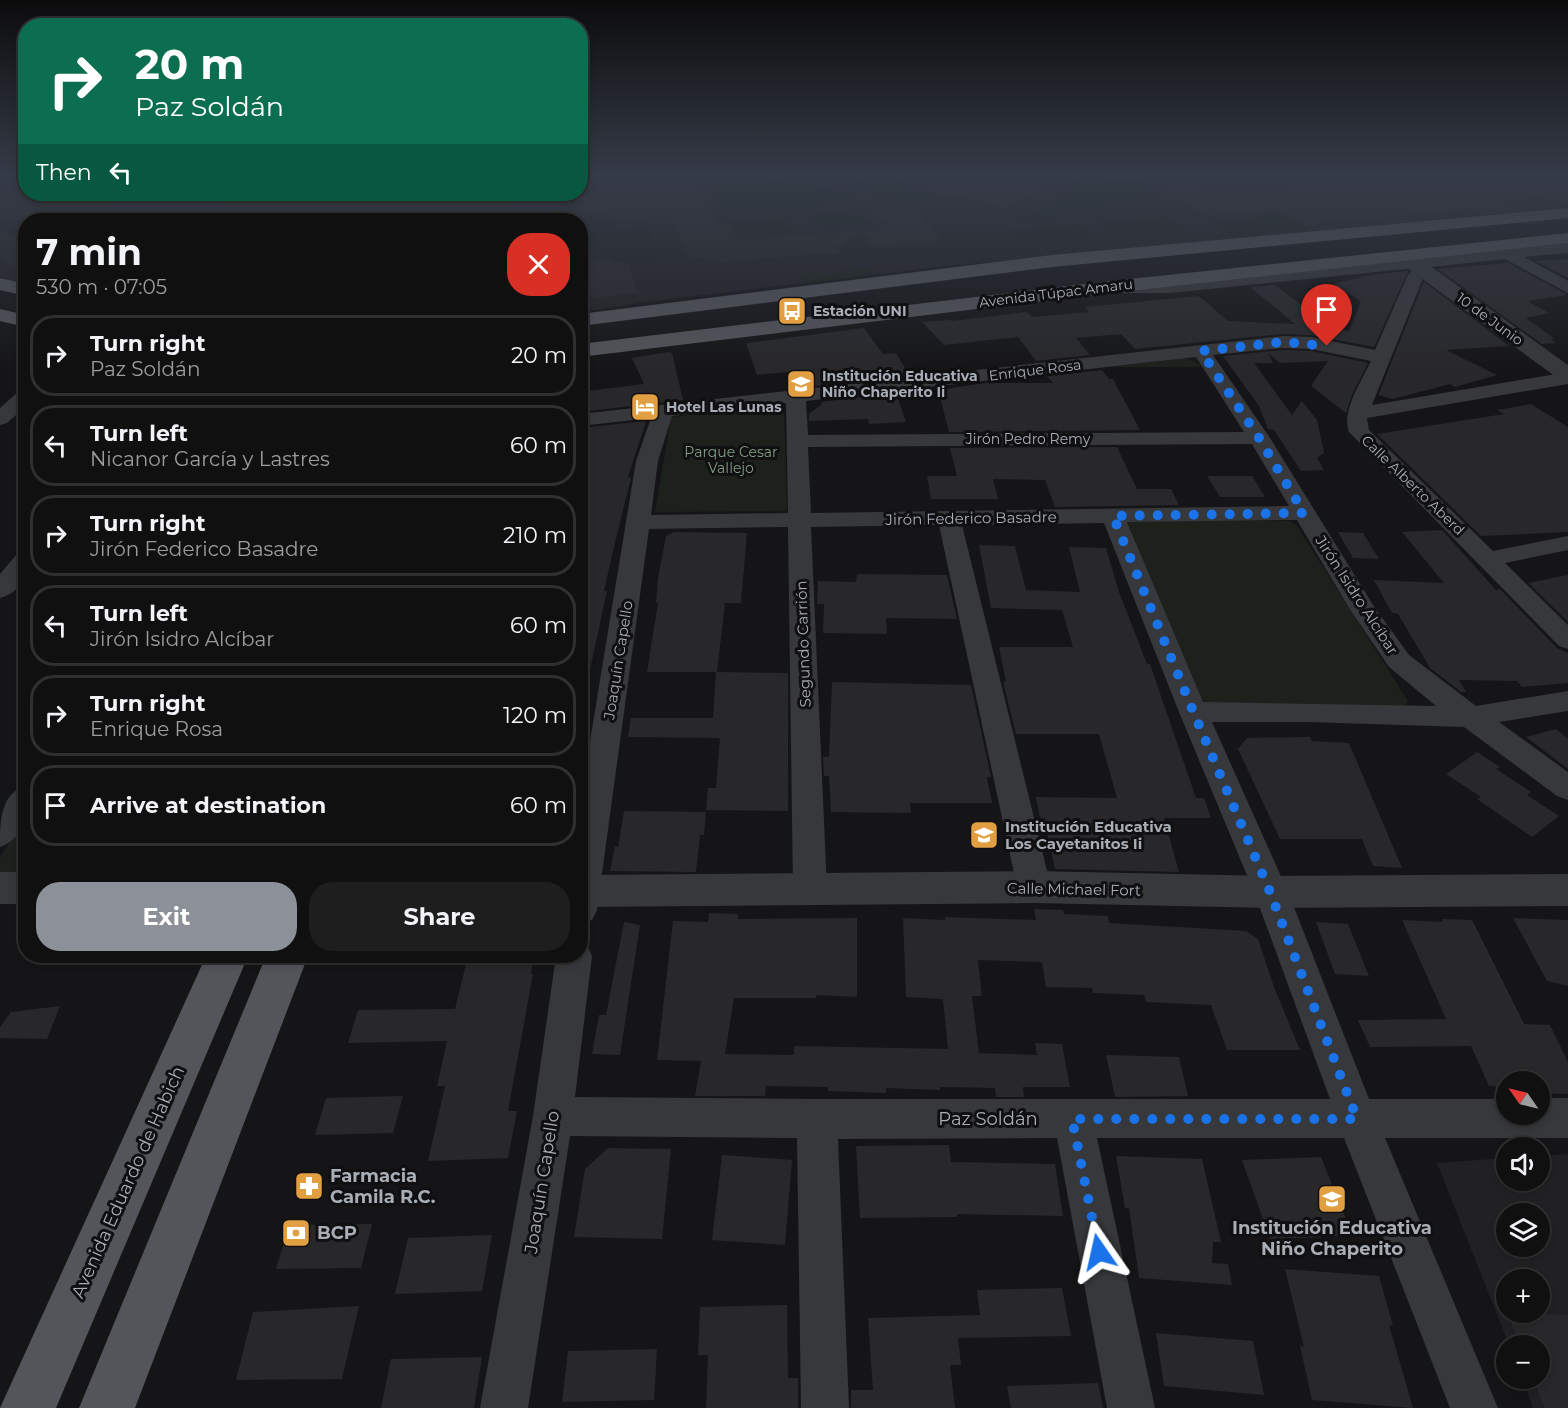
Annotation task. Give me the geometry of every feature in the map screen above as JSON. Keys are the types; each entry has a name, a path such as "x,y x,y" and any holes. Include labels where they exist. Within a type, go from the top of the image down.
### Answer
{"main road":[{"name":"Avenida Túpac Amaru","path":"588,319 1052,261 1270,241"},
{"name":"Avenida Túpac Amaru","path":"588,350 1101,288 1543,241"},
{"path":"0,284 18,288"},
{"path":"0,315 18,319"},
{"name":"Avenida Eduardo de Habich","path":"28,1408 224,963"},
{"path":"107,1408 284,963"}],"street":[{"path":"1101,288 1170,288 1418,266 1507,254 1568,249"},
{"path":"1507,254 1568,288"},
{"name":"Calle Alberto Aberd","path":"1418,266 1358,413 1356,424 1365,440 1489,559 1568,640"},
{"name":"10 de Junio","path":"1418,266 1568,376"},
{"name":"Enrique Rosa","path":"588,419 1299,342 1381,357"},
{"name":"Jirón Isidro Alcíbar","path":"1201,351 1259,438 1362,608 1399,661 1469,717 1568,788"},
{"path":"1086,365 1091,369 1103,371 1216,371"},
{"path":"1358,413 1568,376"},
{"name":"Segundo Carrión","path":"796,397 810,890"},
{"path":"0,419 18,402"},
{"name":"Joaquín Capello","path":"588,852 647,461 663,412"},
{"name":"Jirón Pedro Remy","path":"798,441 1259,438"},
{"name":"Jirón Federico Basadre","path":"638,522 1304,513"},
{"path":"1113,516 1270,892 1357,1119 1474,1408"},
{"path":"949,519 1034,887"},
{"path":"1489,559 1568,543"},
{"path":"0,590 18,569"},
{"path":"1193,711 1469,717 1568,701"},
{"path":"0,834 18,808"},
{"name":"Calle Michael Fort","path":"588,898 810,890 1034,887 1270,892 1568,890"},
{"path":"0,888 18,888"},
{"name":"Joaquín Capello","path":"504,1408 553,1116 573,963"},
{"name":"Paz Soldán","path":"553,1116 817,1119 1568,1118"},
{"path":"817,1119 825,1408"},
{"path":"1072,1119 1131,1408"}],"shaded area":[{"path":"0,241 18,241 18,282 0,277"},
{"path":"588,241 1213,241 946,266 588,311"},
{"path":"1568,1154 1568,1408 1533,1408 1526,1389 1550,1389 1550,1335 1505,1335 1500,1323 1550,1323 1550,1269 1496,1269 1496,1312 1437,1163 1496,1159 1496,1191 1550,1191 1550,1155"}],"green space":[{"path":"588,241 654,241 660,258 611,262 606,248 588,250"},
{"path":"1018,241 1075,241 1025,247"},
{"path":"869,268 873,272 866,276 814,282 802,281 798,275 821,273 825,277 847,274 845,271"},
{"path":"1185,358 1201,365 1198,367 1113,367"},
{"name":"Parque Cesar Vallejo","path":"777,404 784,406 787,511 655,512 671,417"},
{"path":"1131,520 1289,521 1297,526 1408,701 1404,708 1213,706 1197,697 1128,523"},
{"path":"18,830 18,881 0,881 0,857"}],"building":[{"path":"0,241 18,241 18,267 0,259"},
{"path":"681,241 848,241 836,248 840,254 814,254 715,263 706,262 704,258 689,259"},
{"path":"868,241 935,242 873,248"},
{"path":"609,258 613,263 627,262 638,293 592,298 591,294 588,294 588,260"},
{"path":"1568,259 1568,278 1536,261"},
{"path":"1509,263 1567,295 1527,301 1549,313 1526,318 1555,339 1551,339 1556,343 1542,344 1438,269"},
{"path":"1408,271 1374,347 1311,335 1283,334 1135,349 1121,334 1076,338 1090,355 1036,361 1018,337 944,345 922,322 953,321 1027,312 1032,317 1089,312 1085,307 1199,296 1228,321 1295,324 1250,287 1275,285 1330,327 1349,331 1361,301 1333,284 1371,275"},
{"path":"1424,282 1509,346 1446,350 1497,375 1455,387 1450,384 1393,399 1378,395"},
{"path":"864,328 883,354 896,353 909,375 815,386 808,370 757,375 746,343"},
{"path":"1283,350 1311,351 1368,363 1346,413 1311,386 1328,361 1280,363 1268,353 1273,363 1254,363 1292,415 1302,401 1317,420 1324,453 1317,458 1324,470 1301,471 1274,430 1268,429 1259,406 1223,356"},
{"path":"672,353 683,400 588,411 588,391 644,384 632,358"},
{"path":"1102,370 1109,379 1113,379 1140,430 949,432 938,390 986,383 1053,383 1047,376"},
{"path":"896,393 906,422 869,424 868,419 809,421 809,414 822,404 821,402"},
{"path":"1531,404 1568,427 1568,532 1481,536 1377,434 1504,414 1497,410"},
{"path":"646,421 628,477 631,478 604,591 607,591 589,674 588,674 588,427"},
{"path":"1117,447 1137,489 1171,489 1179,505 1055,507 1045,480 993,479 998,499 931,499 927,476 957,476 950,448"},
{"path":"1207,476 1252,476 1265,497 1220,497"},
{"path":"1442,530 1496,590 1500,589 1557,648 1568,653 1568,683 1522,687 1517,681 1459,680 1466,692 1461,692 1430,668 1398,614 1392,613 1374,580 1444,583 1402,532"},
{"path":"674,532 747,533 741,603 725,603 717,672 647,672 658,603 656,603 658,578 666,536"},
{"path":"1338,532 1363,533 1379,559 1353,558"},
{"path":"979,545 1015,546 1026,590 1080,592 1069,547 1106,548 1119,592 1147,664 1150,664 1196,798 1204,798 1211,818 1164,818 1179,872 1055,869 1044,818 1040,818 1036,797 1117,798 1099,734 1016,734 1004,686 1004,681 1006,681 999,647 1073,647 1062,610 991,608"},
{"path":"857,574 947,575 957,619 886,618 887,634 823,633 824,604 817,604 818,581 856,582"},
{"path":"1568,575 1568,622 1528,583"},
{"path":"716,672 788,673 788,811 706,810 708,788 716,788 720,738 628,737 631,718 713,718"},
{"path":"832,682 971,685 991,777 987,777 992,803 910,803 911,813 831,812 829,776 824,776 823,757 829,757"},
{"path":"1556,729 1568,739 1568,769 1526,737"},
{"path":"1310,737 1312,741 1349,743 1402,868 1373,866 1362,839 1280,839 1238,749 1247,738"},
{"path":"1477,752 1500,767 1496,769 1531,792 1527,795 1559,816 1532,837 1477,799 1481,797 1446,774"},
{"path":"624,811 706,812 704,835 700,835 696,872 610,871 615,846 618,847"},
{"path":"1034,909 1063,910 1064,914 1108,916 1109,923 1246,931 1258,939 1274,987 1300,1050 1227,1050 1211,1005 1146,1002 1144,995 1093,993 1092,988 1046,987 1042,962 978,960 982,996 972,996 979,1053 1037,1055 1035,1043 1062,1044 1070,1087 1023,1087 1024,1097 996,1097 995,1088 940,1087 940,1090 886,1088 886,1093 828,1091 828,1087 766,1086 765,1096 695,1096 701,1061 657,1060 673,921 708,922 709,913 738,914 738,919 857,918 857,997 816,995 816,998 734,998 725,1054 794,1055 794,1046 948,1049 943,999 906,997 903,918 1036,920"},
{"path":"1513,918 1568,920 1568,986 1547,981"},
{"path":"1442,919 1472,920 1524,1024 1550,1025 1568,1062 1568,1094 1550,1093 1550,1071 1496,1071 1496,1086 1489,1086 1471,1046 1370,1047 1358,1020 1446,1019 1402,920 1443,922"},
{"path":"624,922 640,925 620,1055 592,1054 599,1015 606,1015"},
{"path":"1316,922 1348,924 1369,976 1335,974"},
{"path":"466,963 533,963 531,974 533,974 508,1111 517,1111 508,1158 428,1161 445,1086 437,1086 447,1041 348,1043 358,1010 455,1009"},
{"path":"60,1006 47,1039 0,1038 0,1027 11,1012"},
{"path":"1106,1055 1179,1057 1188,1096 1115,1097"},
{"path":"403,1096 393,1133 315,1135 326,1098"},
{"path":"949,1145 951,1162 1055,1164 1063,1216 957,1214 957,1217 860,1218 856,1146"},
{"path":"608,1148 671,1149 662,1239 574,1237 585,1169"},
{"path":"722,1155 792,1160 785,1245 712,1240"},
{"path":"1116,1156 1202,1159 1221,1242 1213,1242 1212,1263 1228,1264 1232,1285 1139,1278 1129,1208 1125,1208"},
{"path":"1321,1157 1353,1236 1270,1239 1242,1160"},
{"path":"372,1224 361,1268 276,1269 289,1225"},
{"path":"492,1235 482,1291 395,1294 408,1238"},
{"path":"1285,1269 1379,1276 1393,1326 1389,1325 1413,1408 1312,1400 1300,1346 1304,1347"},
{"path":"1062,1288 1071,1336 958,1338 961,1365 950,1365 955,1408 851,1408 851,1390 873,1390 868,1318 980,1315 977,1290"},
{"path":"787,1305 788,1378 798,1378 798,1408 706,1408 708,1355 698,1355 700,1307"},
{"path":"359,1306 342,1379 236,1380 253,1312"},
{"path":"1550,1314 1568,1315 1568,1408 1545,1408 1537,1389 1550,1389 1550,1335 1516,1335 1511,1323 1550,1323"},
{"path":"1156,1333 1253,1341 1264,1395 1164,1386"},
{"path":"657,1349 654,1400 562,1402 568,1351"},
{"path":"482,1357 474,1408 381,1408 391,1359"},
{"path":"1098,1383 1103,1408 1011,1408 1007,1386"}],"place":[{"name":"Estación UNI","path":"792,311"},
{"name":"Institución Educativa Niño Chaperito Ii","path":"801,384"},
{"name":"Hotel Las Lunas","path":"645,407"},
{"name":"Institución Educativa Los Cayetanitos Ii","path":"984,835"},
{"name":"Farmacia Camila R.C.","path":"309,1186"},
{"name":"Institución Educativa Niño Chaperito","path":"1332,1199"},
{"name":"BCP","path":"296,1233"}],"route":[{"path":"1099,1252 1072,1119 1357,1119 1270,892 1113,516 1304,513 1259,438 1201,351 1283,342 1327,346"}]}
